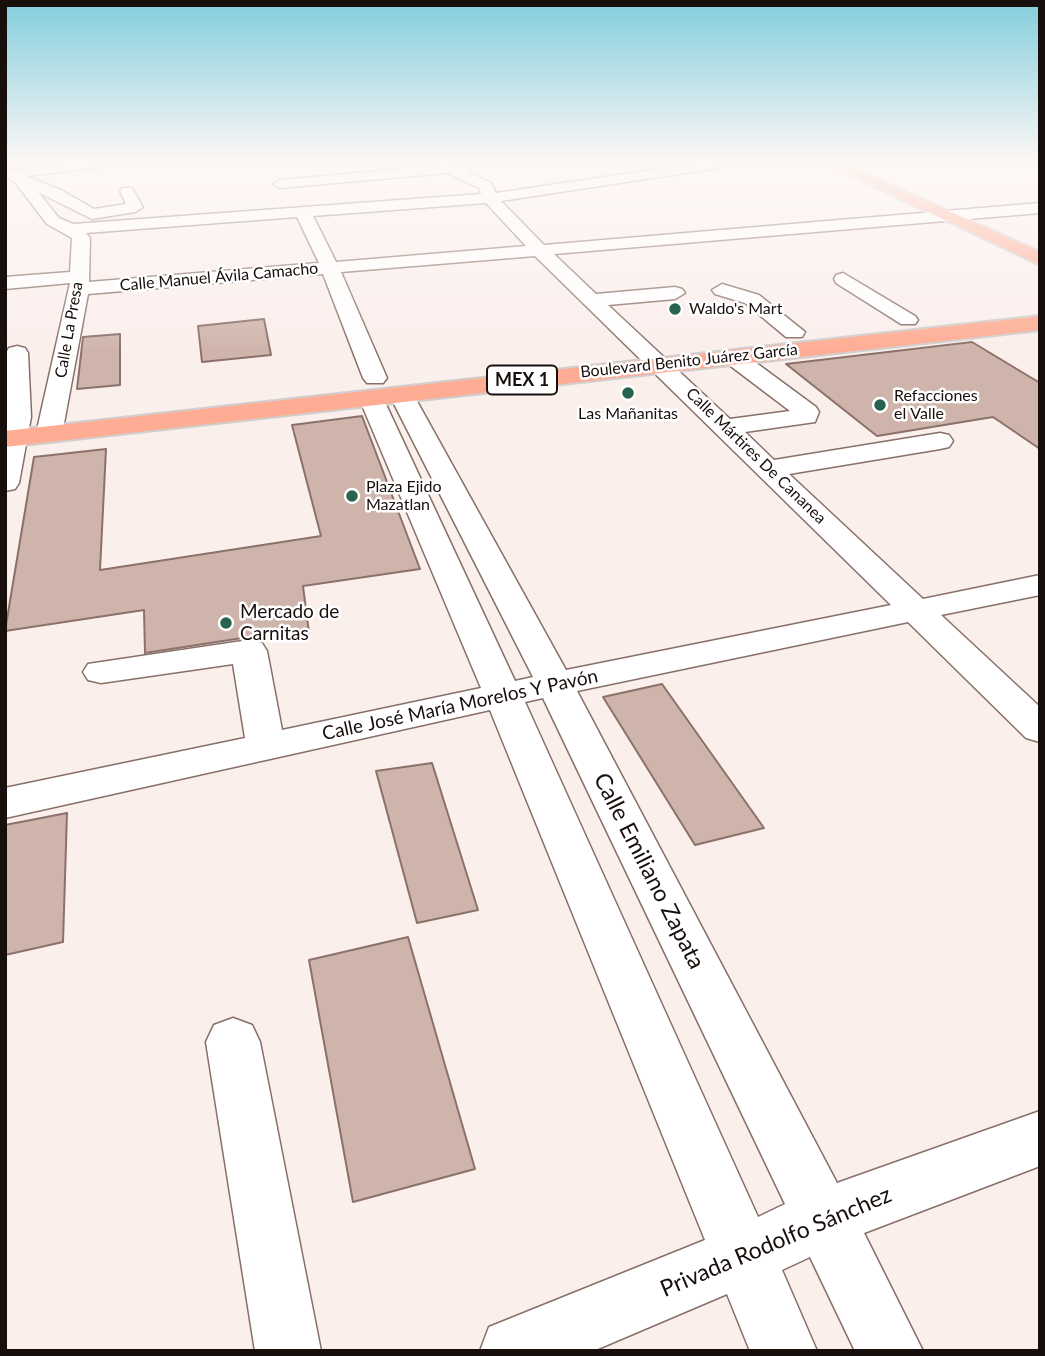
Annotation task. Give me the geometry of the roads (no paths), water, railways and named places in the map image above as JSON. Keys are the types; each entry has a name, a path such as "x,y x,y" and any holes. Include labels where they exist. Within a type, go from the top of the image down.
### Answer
{"main road":[{"path":"968,226 1040,259"},
{"name":"Boulevard Benito Juárez García","path":"11,428 382,390 653,356 794,332 1040,306"},
{"name":"Boulevard Benito Juárez García","path":"653,356 732,356 1040,323"}],"street":[{"path":"66,226 73,229 110,226"},
{"name":"Calle Emiliano Zapata","path":"310,226 382,390 503,696 785,1351"},
{"name":"Calle Mártires De Cananea","path":"517,226 1040,729"},
{"name":"Calle Manuel Ávila Camacho","path":"5,284 79,283 330,268 822,226"},
{"name":"Calle La Presa","path":"51,424 79,283 81,238 73,229"},
{"path":"622,243 640,260"},
{"path":"843,279 908,320"},
{"path":"722,290 733,290 746,296 794,332"},
{"path":"594,300 675,293"},
{"path":"5,483 17,353"},
{"path":"726,428 806,417 807,412 732,356"},
{"name":"Calle Emiliano Zapata","path":"382,390 555,684 890,1351"},
{"path":"768,469 940,441"},
{"name":"Calle José María Morelos Y Pavón","path":"5,803 555,684 1040,585"},
{"path":"101,672 249,651 266,747"},
{"path":"233,1042 288,1351"},
{"name":"Privada Rodolfo Sánchez","path":"513,1351 743,1256 822,1219 1040,1138"}],"place":[{"name":"Waldo's Mart","path":"675,309"},
{"name":"Las Mañanitas","path":"628,393"},
{"name":"Refacciones el Valle","path":"880,405"},
{"name":"Plaza Ejido Mazatlan","path":"352,496"},
{"name":"Mercado de Carnitas","path":"226,623"}]}
